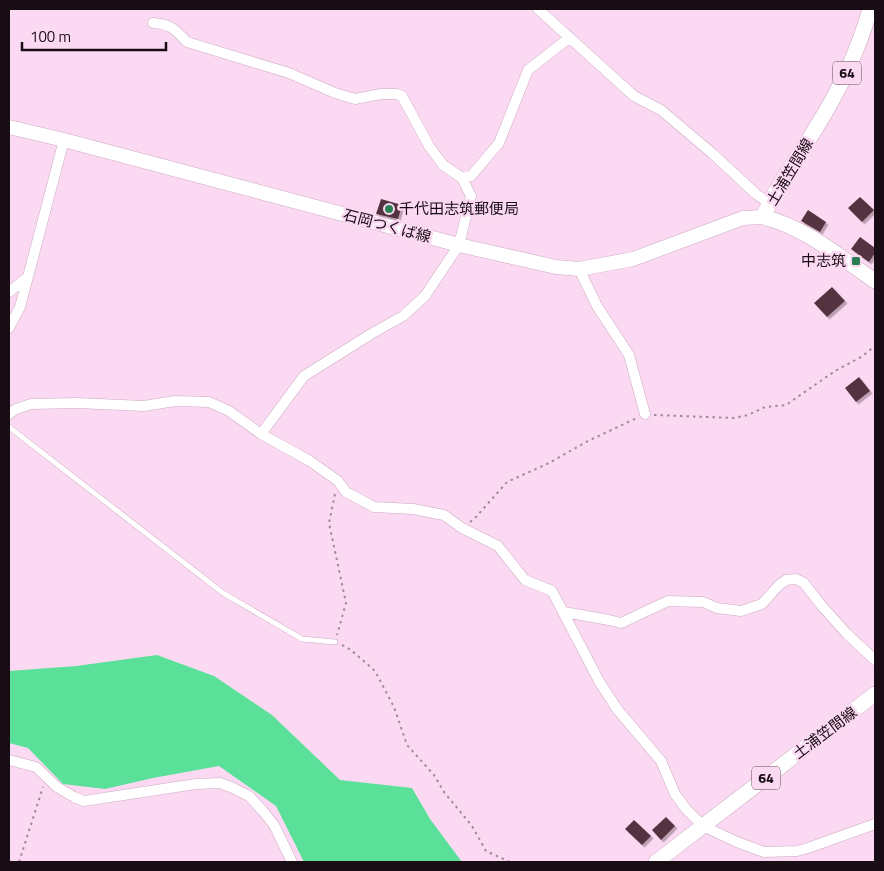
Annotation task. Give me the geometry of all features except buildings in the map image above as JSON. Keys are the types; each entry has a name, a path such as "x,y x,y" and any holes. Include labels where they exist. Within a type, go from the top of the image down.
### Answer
{"main road":[{"name":"土浦笠間線","path":"870,9 846,75 831,105 783,178 766,210 784,224 799,231 875,281"},
{"name":"石岡つくば線","path":"9,127 459,245 556,266 579,269 633,260 766,210"},
{"name":"土浦笠間線","path":"656,862 875,694"}],"street":[{"path":"538,9 634,96 661,110 712,154 756,194 766,210"},
{"path":"152,23 166,24 187,42 289,73 335,93 355,99 381,94 397,94 402,96 429,146 443,165 462,178 471,196 459,245 425,296 403,316 304,376 261,434"},
{"path":"462,178 471,176 499,143 528,70 569,38"},
{"path":"9,328 20,307 64,140"},
{"path":"579,269 597,306 629,355 645,414"},
{"path":"9,292 28,277"},
{"path":"9,414 16,409 31,404 77,403 144,406 175,402 209,402 229,411 261,434 310,461 338,481 346,492 374,507 413,509 444,515 462,528 498,546 525,580 552,591 599,681 618,709 661,761 675,794 686,809 703,826 764,852 780,852 808,848 875,824"},
{"path":"564,612 621,623 668,601 703,602 717,608 741,611 762,604 779,585 786,580 796,579 804,583 821,606 875,660"},
{"path":"9,760 36,767 46,778 74,797 84,801 196,784 220,783 249,796 262,810 274,825 292,862"}],"lane":[{"path":"9,427 223,593 302,639 335,642"}],"path":[{"path":"462,528 476,517 507,482 548,464 645,414 732,418 748,415 765,407 786,405 875,346"},
{"path":"338,481 329,523 346,604 335,642 351,650 375,671 394,707 406,745 434,776 444,792 472,826 486,851 510,862"},
{"path":"19,862 46,778"}],"green space":[{"path":"157,655 214,676 272,715 340,780 412,788 430,819 462,862 304,862 276,806 219,766 105,789 63,784 28,748 9,743 9,671 76,666"}],"place":[{"name":"千代田志筑郵便局","path":"389,209"},
{"name":"中志筑","path":"856,261"}]}
